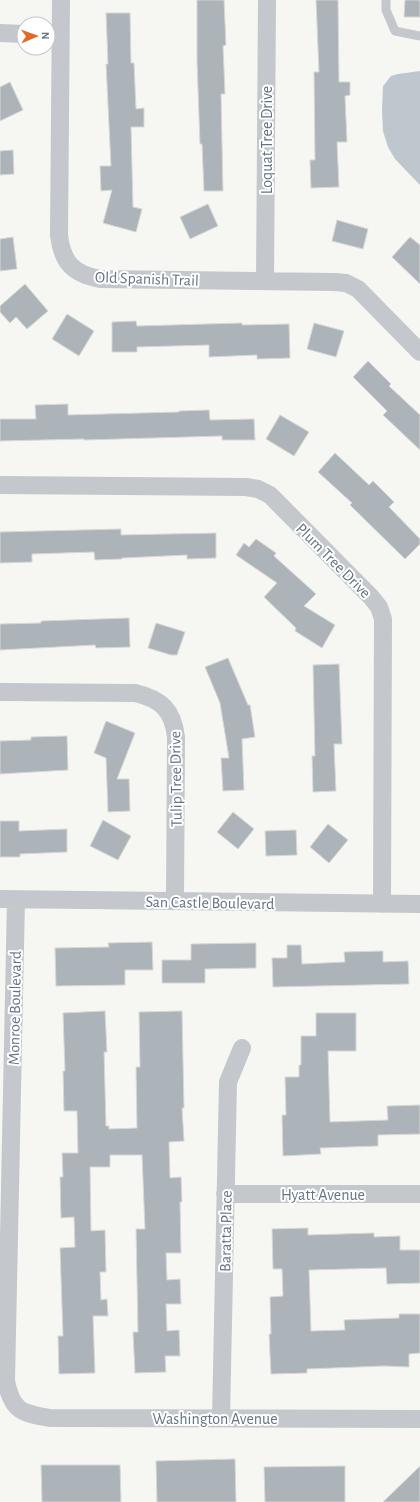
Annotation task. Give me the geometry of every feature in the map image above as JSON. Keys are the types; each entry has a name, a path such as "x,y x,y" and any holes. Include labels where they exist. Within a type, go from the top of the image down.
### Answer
{"street":[{"name":"Old Spanish Trail","path":"56,23 60,0"},
{"name":"Loquat Tree Drive","path":"265,281 267,0"},
{"path":"0,33 16,34"},
{"name":"Old Spanish Trail","path":"55,56 60,248 66,260 75,270 87,277 100,279 346,283 358,289 420,352"},
{"name":"Plum Tree Drive","path":"0,485 246,487 258,489 270,495 371,597 379,607 383,619 382,904"},
{"name":"Tulip Tree Drive","path":"0,692 135,693 148,696 160,702 169,712 175,724 176,737 175,901"},
{"name":"San Castle Boulevard","path":"8,899 420,904"},
{"name":"Monroe Boulevard","path":"8,899 6,1381 9,1395 14,1404"},
{"name":"Baratta Place","path":"221,1418 228,1082 242,1048"},
{"name":"Hyatt Avenue","path":"225,1194 420,1194"},
{"name":"Washington Avenue","path":"14,1404 23,1412 50,1418 420,1419"}],"lane":[{"path":"386,0 386,10 395,31 420,36"}],"shaded area":[{"path":"420,71 420,185 395,159 388,147 383,131 382,110 383,86 391,76"}],"building":[{"path":"197,0 224,0 226,45 223,46 225,94 221,94 223,191 204,191 202,144 200,144 197,61"},
{"path":"316,0 338,0 339,82 350,82 350,95 345,96 347,142 337,142 339,187 311,188 310,160 315,160 314,72 319,72"},
{"path":"405,0 420,0 420,17 404,17"},
{"path":"106,13 130,13 131,63 134,63 136,109 144,108 144,127 131,127 133,207 142,209 136,232 103,223 112,190 101,191 100,166 111,166 106,64 108,64"},
{"path":"10,82 23,110 0,121 0,87"},
{"path":"13,150 14,174 0,175 0,151"},
{"path":"208,204 218,226 190,239 180,217"},
{"path":"337,220 368,229 363,249 332,241"},
{"path":"13,237 17,269 0,271 0,239"},
{"path":"410,237 420,245 420,284 392,257"},
{"path":"25,284 48,311 27,329 16,317 10,323 0,312 0,306"},
{"path":"67,314 94,331 79,356 52,339"},
{"path":"136,321 137,326 242,323 242,325 289,324 290,358 257,359 257,355 209,357 209,345 137,347 137,352 112,352 112,322"},
{"path":"314,323 344,331 336,357 307,349"},
{"path":"368,361 391,384 389,386 420,415 420,450 383,415 387,411 353,377"},
{"path":"68,404 68,415 209,410 210,420 254,419 255,440 222,440 222,436 0,441 0,419 36,419 35,405"},
{"path":"280,415 309,432 294,456 266,439"},
{"path":"335,453 369,485 373,481 394,502 389,507 420,539 420,544 405,559 350,505 352,503 318,472"},
{"path":"121,529 121,535 216,533 216,558 187,559 187,555 95,560 94,552 32,554 32,562 0,563 0,532"},
{"path":"256,539 276,553 274,556 316,594 304,606 335,625 322,648 295,631 296,628 264,597 277,583 236,555 244,543 249,547"},
{"path":"129,618 130,647 96,648 95,645 0,650 0,624"},
{"path":"156,623 185,632 177,655 171,655 148,648"},
{"path":"228,658 248,705 250,705 255,737 242,739 244,790 223,791 221,758 229,758 220,703 205,667"},
{"path":"339,664 342,744 334,744 336,791 313,792 312,756 315,756 313,665"},
{"path":"106,721 135,733 117,779 129,779 130,811 108,812 106,758 94,753"},
{"path":"67,736 68,770 0,774 0,741 31,740 31,737"},
{"path":"233,812 254,829 238,849 217,832"},
{"path":"103,820 131,836 118,860 90,846"},
{"path":"0,821 19,821 19,831 67,829 67,852 20,854 20,857 0,857"},
{"path":"328,824 348,840 329,863 310,847"},
{"path":"296,830 297,855 266,856 265,831"},
{"path":"152,942 153,970 125,970 125,985 56,986 55,948 109,947 108,943"},
{"path":"256,943 256,968 205,969 205,983 162,983 162,960 191,960 191,944"},
{"path":"287,945 301,945 302,964 345,962 344,952 383,951 383,962 408,961 409,984 273,987 272,958 287,958"},
{"path":"105,1011 107,1052 104,1052 106,1126 109,1126 109,1129 137,1128 136,1067 140,1067 139,1012 182,1011 184,1108 182,1108 184,1141 169,1142 170,1178 181,1177 181,1253 166,1253 167,1280 180,1279 181,1304 166,1304 167,1331 179,1330 180,1356 165,1356 166,1372 135,1373 133,1332 138,1332 136,1229 145,1229 142,1155 110,1155 110,1167 90,1167 91,1231 105,1230 106,1272 100,1272 101,1300 107,1299 108,1316 93,1316 95,1373 59,1374 58,1336 63,1336 60,1248 75,1247 74,1217 61,1218 60,1177 63,1177 62,1153 78,1153 77,1111 64,1111 63,1071 65,1071 63,1013"},
{"path":"316,1013 356,1013 356,1051 328,1051 330,1122 388,1120 387,1106 420,1105 420,1134 378,1135 378,1146 320,1148 321,1154 283,1156 282,1115 286,1115 285,1077 299,1077 299,1065 301,1065 301,1036 316,1036"},
{"path":"308,1228 308,1235 374,1233 374,1237 400,1236 400,1250 420,1250 420,1283 387,1284 386,1268 309,1270 311,1331 345,1330 344,1320 399,1318 399,1314 420,1314 420,1353 409,1354 409,1367 384,1366 307,1369 307,1373 271,1374 269,1334 271,1334 270,1297 283,1296 282,1269 273,1269 272,1229"},
{"path":"235,1459 236,1502 157,1502 156,1461"},
{"path":"41,1465 120,1465 121,1502 42,1502"},
{"path":"345,1466 345,1502 265,1502 264,1467"},
{"path":"420,1466 420,1502 383,1502"}]}
